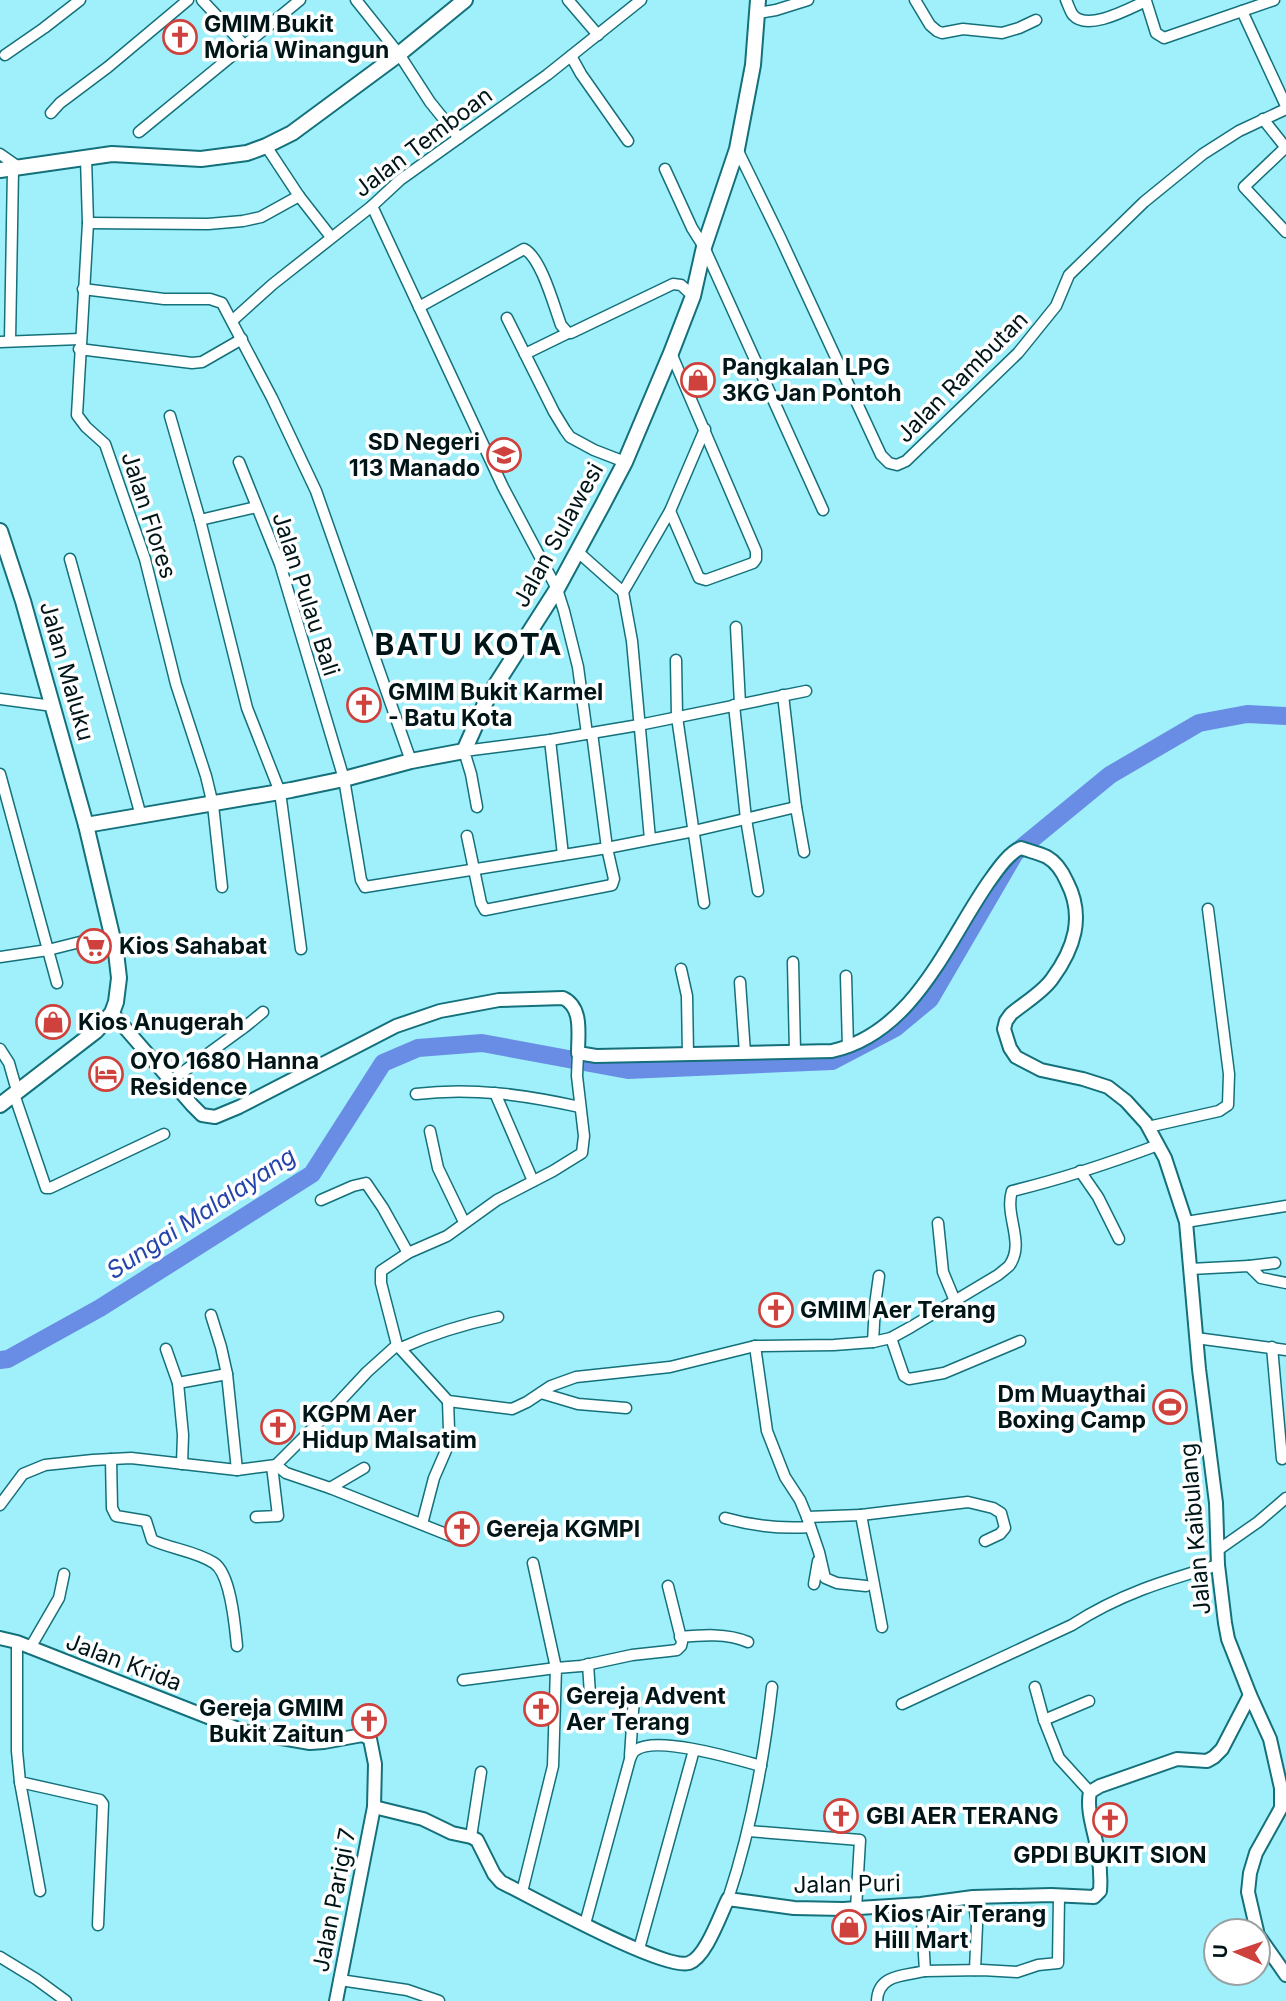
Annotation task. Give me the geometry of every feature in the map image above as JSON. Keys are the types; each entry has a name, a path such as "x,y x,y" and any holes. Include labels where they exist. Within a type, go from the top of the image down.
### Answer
{"main road":[{"path":"11,169 128,154 201,159 247,153 266,146 292,133 399,54 465,0"},
{"name":"Jalan Sulawesi","path":"464,751 488,697 557,589 625,462 671,353 693,296 704,247 737,149 753,65 758,6"},
{"name":"Jalan Maluku","path":"1,535 23,601 86,825"},
{"path":"0,1105 96,1031 112,1013 116,1002 119,978 116,952 86,825 280,792 464,751"}],"street":[{"path":"5,55 80,0"},
{"path":"51,113 188,0"},
{"path":"202,0 245,46"},
{"path":"139,132 300,0"},
{"path":"356,0 399,54 430,102 459,138"},
{"path":"568,0 598,35"},
{"name":"Jalan Temboan","path":"233,320 400,180 571,56 641,0"},
{"path":"758,6 776,10 808,0"},
{"path":"915,0 930,25 942,33 964,29 1002,33 1036,20"},
{"path":"1066,0 1073,15 1084,20 1101,19 1146,0 1156,33 1164,38 1274,0"},
{"path":"1242,10 1286,107"},
{"path":"571,56 628,141"},
{"name":"Jalan Rambutan","path":"737,149 761,194 881,455 889,463 897,465 906,461 1018,353 1056,306 1069,275 1144,202 1189,164 1231,135 1286,107"},
{"path":"1263,120 1286,148 1244,187 1286,232"},
{"path":"266,146 299,196 331,237"},
{"path":"0,153 11,169 5,342 80,344 198,362 242,339"},
{"name":"Jalan Flores","path":"86,158 88,223 77,415 86,427 106,444 145,559 176,684 213,805 222,887"},
{"path":"665,169 698,240 704,247 823,510"},
{"path":"88,223 195,224 243,221 261,217 299,196"},
{"path":"372,206 503,487 557,589 565,611 578,667 614,879 612,885 489,910 482,909 467,836"},
{"path":"419,307 524,248 530,252 537,264 561,325 568,333"},
{"path":"525,354 673,284 681,285 693,296"},
{"path":"83,289 164,299 217,300 222,303 233,320 316,491 411,761"},
{"path":"507,318 554,412 570,437 625,462"},
{"path":"670,511 699,578 706,580 752,563 756,559 756,551 671,353"},
{"path":"170,416 200,520 247,708 280,792 301,949"},
{"path":"623,592 670,511 705,429"},
{"name":"Jalan Pulau Bali","path":"239,462 280,564 344,779 361,880 365,887 473,870"},
{"path":"200,520 256,507"},
{"path":"578,552 623,592 632,641 650,839"},
{"path":"70,559 141,816"},
{"path":"736,627 737,705 746,819 758,891"},
{"path":"676,660 677,717 704,903"},
{"path":"477,807 464,751 639,725 806,691"},
{"path":"783,695 804,852"},
{"path":"0,699 53,706"},
{"path":"550,740 563,855"},
{"path":"0,774 57,983"},
{"path":"473,870 607,848 796,807"},
{"name":"Jalan Kaibulang","path":"848,1047 874,1033 906,1006 920,990 969,910 1015,850 1021,848 1048,857 1058,867 1073,892 1077,910 1077,928 1073,943 1051,981 1011,1014 1006,1021 1006,1036 1016,1058 1041,1070 1108,1087 1126,1101 1148,1127 1165,1158 1186,1222 1196,1338 1216,1503 1218,1565 1225,1623 1228,1639 1270,1739 1282,1799 1281,1808 1256,1853 1250,1872 1248,1892 1253,1917"},
{"path":"1148,1127 1219,1111 1228,1105 1228,1074 1208,909"},
{"path":"0,957 48,950 112,934"},
{"path":"793,962 795,1052"},
{"path":"681,970 686,988 688,1055"},
{"path":"578,1055 832,1051 848,1047 846,976"},
{"path":"740,982 745,1053"},
{"path":"112,1013 202,1115 215,1117 396,1026 440,1011 499,1000 564,998 571,1002 576,1011 577,1076 584,1136 582,1153 497,1200 447,1236 408,1253 381,1271 399,1346 448,1401 512,1409 560,1381 576,1377 670,1367 755,1346 834,1345 891,1338 1009,1266 1014,1259 1016,1241 1010,1200 1012,1191 1045,1183 1158,1144"},
{"path":"172,1080 263,1012"},
{"path":"0,1049 9,1063 15,1093 46,1188 164,1134"},
{"path":"416,1094 495,1093 580,1107"},
{"path":"495,1093 533,1181"},
{"path":"430,1131 438,1168 464,1222"},
{"path":"1080,1171 1098,1198 1119,1239"},
{"path":"321,1200 353,1186 366,1184 408,1253"},
{"path":"1186,1222 1286,1206"},
{"path":"938,1223 943,1272 955,1301"},
{"path":"1190,1269 1275,1263"},
{"path":"1249,1266 1261,1278 1286,1283"},
{"path":"873,1342 879,1276"},
{"path":"211,1315 227,1374 237,1470"},
{"path":"274,1466 367,1372 399,1346 467,1323 498,1317"},
{"path":"891,1338 904,1376 909,1379 944,1373 1020,1341"},
{"path":"1196,1338 1286,1350"},
{"path":"755,1346 767,1431 785,1477 800,1500 819,1552 825,1578 837,1583 866,1586"},
{"path":"1272,1348 1282,1459"},
{"path":"166,1349 178,1383 183,1435 182,1465"},
{"path":"178,1383 227,1374"},
{"path":"541,1393 578,1404 626,1408"},
{"path":"422,1524 448,1442 448,1401"},
{"path":"0,1504 23,1474 45,1465 131,1458 237,1470 274,1466 451,1536"},
{"path":"111,1459 112,1508 116,1516 146,1521 152,1540 204,1558 222,1571 237,1646"},
{"path":"256,1517 278,1516 274,1466"},
{"path":"330,1488 364,1468"},
{"path":"1218,1550 1286,1498"},
{"path":"725,1518 747,1525 791,1528 808,1522 968,1503 993,1508 1001,1513 1005,1528 1000,1534 985,1541"},
{"path":"861,1516 882,1628"},
{"path":"814,1584 819,1552"},
{"path":"522,1892 553,1766 556,1668 533,1563"},
{"path":"902,1704 1072,1625 1098,1608 1124,1596 1218,1565"},
{"path":"30,1648 59,1598 64,1574"},
{"path":"463,1680 677,1650 681,1646 680,1637 667,1586"},
{"path":"680,1637 718,1636 748,1642"},
{"name":"Jalan Krida","path":"0,1638 17,1642 246,1732 310,1743 357,1735 367,1737 372,1744 374,1764 374,1807"},
{"path":"17,1642 17,1751 40,1891"},
{"path":"586,1924 629,1759 634,1697 590,1694 588,1664"},
{"path":"374,1807 423,1819 452,1833 471,1837 477,1840 494,1874 501,1882 639,1949 674,1962 690,1962 707,1942 728,1899 748,1831 768,1730 772,1687"},
{"path":"1035,1687 1059,1758 1090,1792 1177,1759 1207,1761 1214,1757 1222,1749 1250,1695"},
{"path":"1044,1720 1089,1701"},
{"path":"629,1759 633,1751 639,1748 676,1745 761,1766"},
{"path":"639,1949 694,1749"},
{"path":"471,1837 481,1772"},
{"path":"20,1782 100,1800 103,1804 97,1926"},
{"name":"Jalan Puri","path":"728,1899 794,1908 856,1909 973,1897 1094,1897 1100,1891 1098,1854 1089,1808 1090,1792"},
{"name":"Jalan Parigi 7","path":"336,2001 374,1807"},
{"path":"748,1831 860,1840 856,1909"},
{"path":"877,2001 878,1988 882,1983 925,1971 1017,1972 1038,1965 1058,1963 1059,1896"},
{"path":"973,1897 977,1925 975,1970"},
{"path":"921,1904 925,1971"},
{"path":"1272,1955 1286,1975"},
{"path":"0,1957 66,2001"},
{"path":"340,1980 407,1990 439,2001"}],"waterway":[{"name":"Sungai Malalayang","path":"0,1360 8,1359 100,1308 312,1174 383,1063 418,1048 482,1043 628,1070 832,1061 895,1028 930,999 1015,853 1110,775 1199,723 1247,714 1286,716"}],"place":[{"name":"GMIM Bukit Moria Winangun","path":"180,37"},
{"name":"Pangkalan LPG 3KG Jan Pontoh","path":"698,380"},
{"name":"SD Negeri 113 Manado","path":"504,455"},
{"name":"GMIM Bukit Karmel - Batu Kota","path":"364,705"},
{"name":"Kios Sahabat","path":"94,946"},
{"name":"Kios Anugerah","path":"53,1022"},
{"name":"OYO 1680 Hanna Residence","path":"106,1074"},
{"name":"GMIM Aer Terang","path":"776,1310"},
{"name":"Dm Muaythai Boxing Camp","path":"1170,1407"},
{"name":"KGPM Aer Hidup Malsatim","path":"278,1427"},
{"name":"Gereja KGMPI","path":"462,1529"},
{"name":"Gereja Advent Aer Terang","path":"541,1709"},
{"name":"Gereja GMIM Bukit Zaitun","path":"369,1721"},
{"name":"GBI AER TERANG","path":"841,1816"},
{"name":"GPDI BUKIT SION","path":"1110,1820"},
{"name":"Kios Air Terang Hill Mart","path":"849,1927"}],"district":[{"name":"BATU KOTA","path":"469,644"}]}
